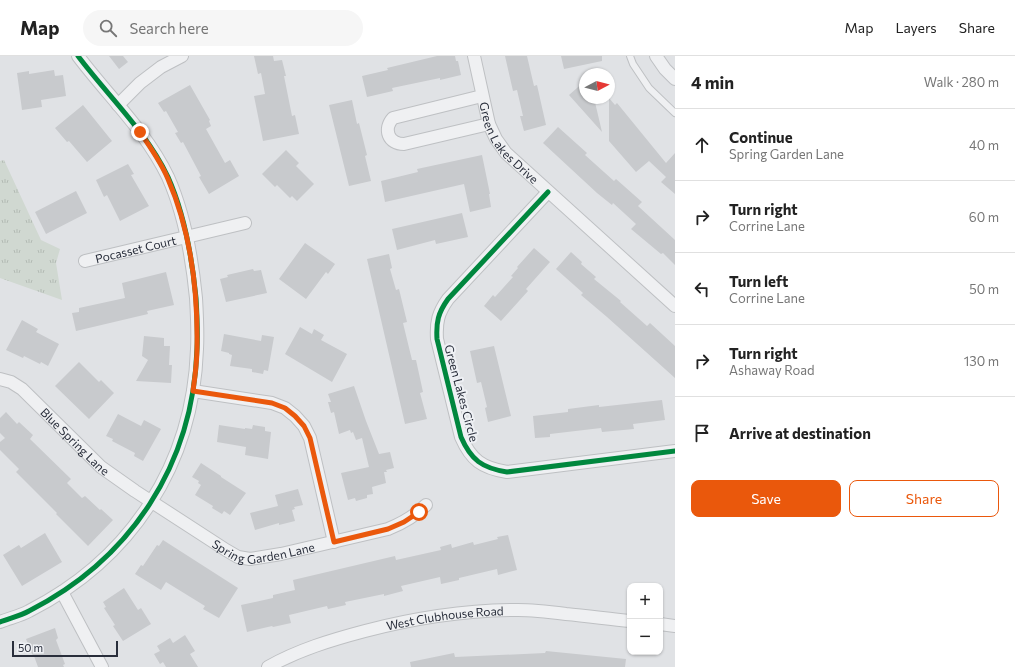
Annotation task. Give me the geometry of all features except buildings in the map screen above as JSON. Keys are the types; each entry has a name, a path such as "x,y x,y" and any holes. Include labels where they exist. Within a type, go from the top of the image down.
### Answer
{"street":[{"path":"0,622 28,612 62,592 96,567 134,527 152,502 167,474 179,446 187,421 193,391 197,350 197,317 193,269 187,238 178,205 168,177 140,132 78,56"},
{"path":"118,105 140,83 161,68 182,56"},
{"name":"Green Lakes Drive","path":"474,56 489,124 496,139 506,153 675,306"},
{"path":"656,56 665,70 675,79"},
{"path":"482,96 393,118 388,122 387,128 392,141 398,144 404,144 489,124"},
{"name":"Green Lakes Circle","path":"548,192 443,305 438,316 436,326 437,338 461,437 465,446 473,457 483,464 494,470 507,472 675,451"},
{"name":"Pocasset Court","path":"85,261 245,224"},
{"name":"Blue Spring Lane","path":"0,379 11,382 22,389 101,467 152,502"},
{"path":"193,391 272,403 285,408 295,416 304,426 310,438 334,542"},
{"name":"Spring Garden Lane","path":"152,502 238,557 250,559 281,554 388,529 404,522 419,512 426,505"},
{"path":"62,592 102,667"},
{"name":"West Clubhouse Road","path":"268,667 301,651 334,639 395,623 430,617 474,612 523,610 627,621"},
{"path":"663,624 675,626"}],"lane":[{"path":"630,56 633,64 650,88 675,113"}],"green space":[{"path":"4,160 41,240 60,249 56,263 62,300 0,278 0,161"}],"cycle path":[{"path":"0,622 26,613 65,590 98,564 126,536 150,504 169,469 183,432 193,391 197,343 196,298 187,236 174,191 159,160 149,144 78,56"},
{"path":"548,192 448,299 440,313 437,323 437,339 461,437 469,452 478,462 491,468 507,472 675,451"}],"route":[{"path":"140,132 168,177 178,205 187,238 193,269 197,317 197,350 193,391 272,403 285,408 295,416 304,426 310,438 334,542 388,529 404,522 419,512"}]}
